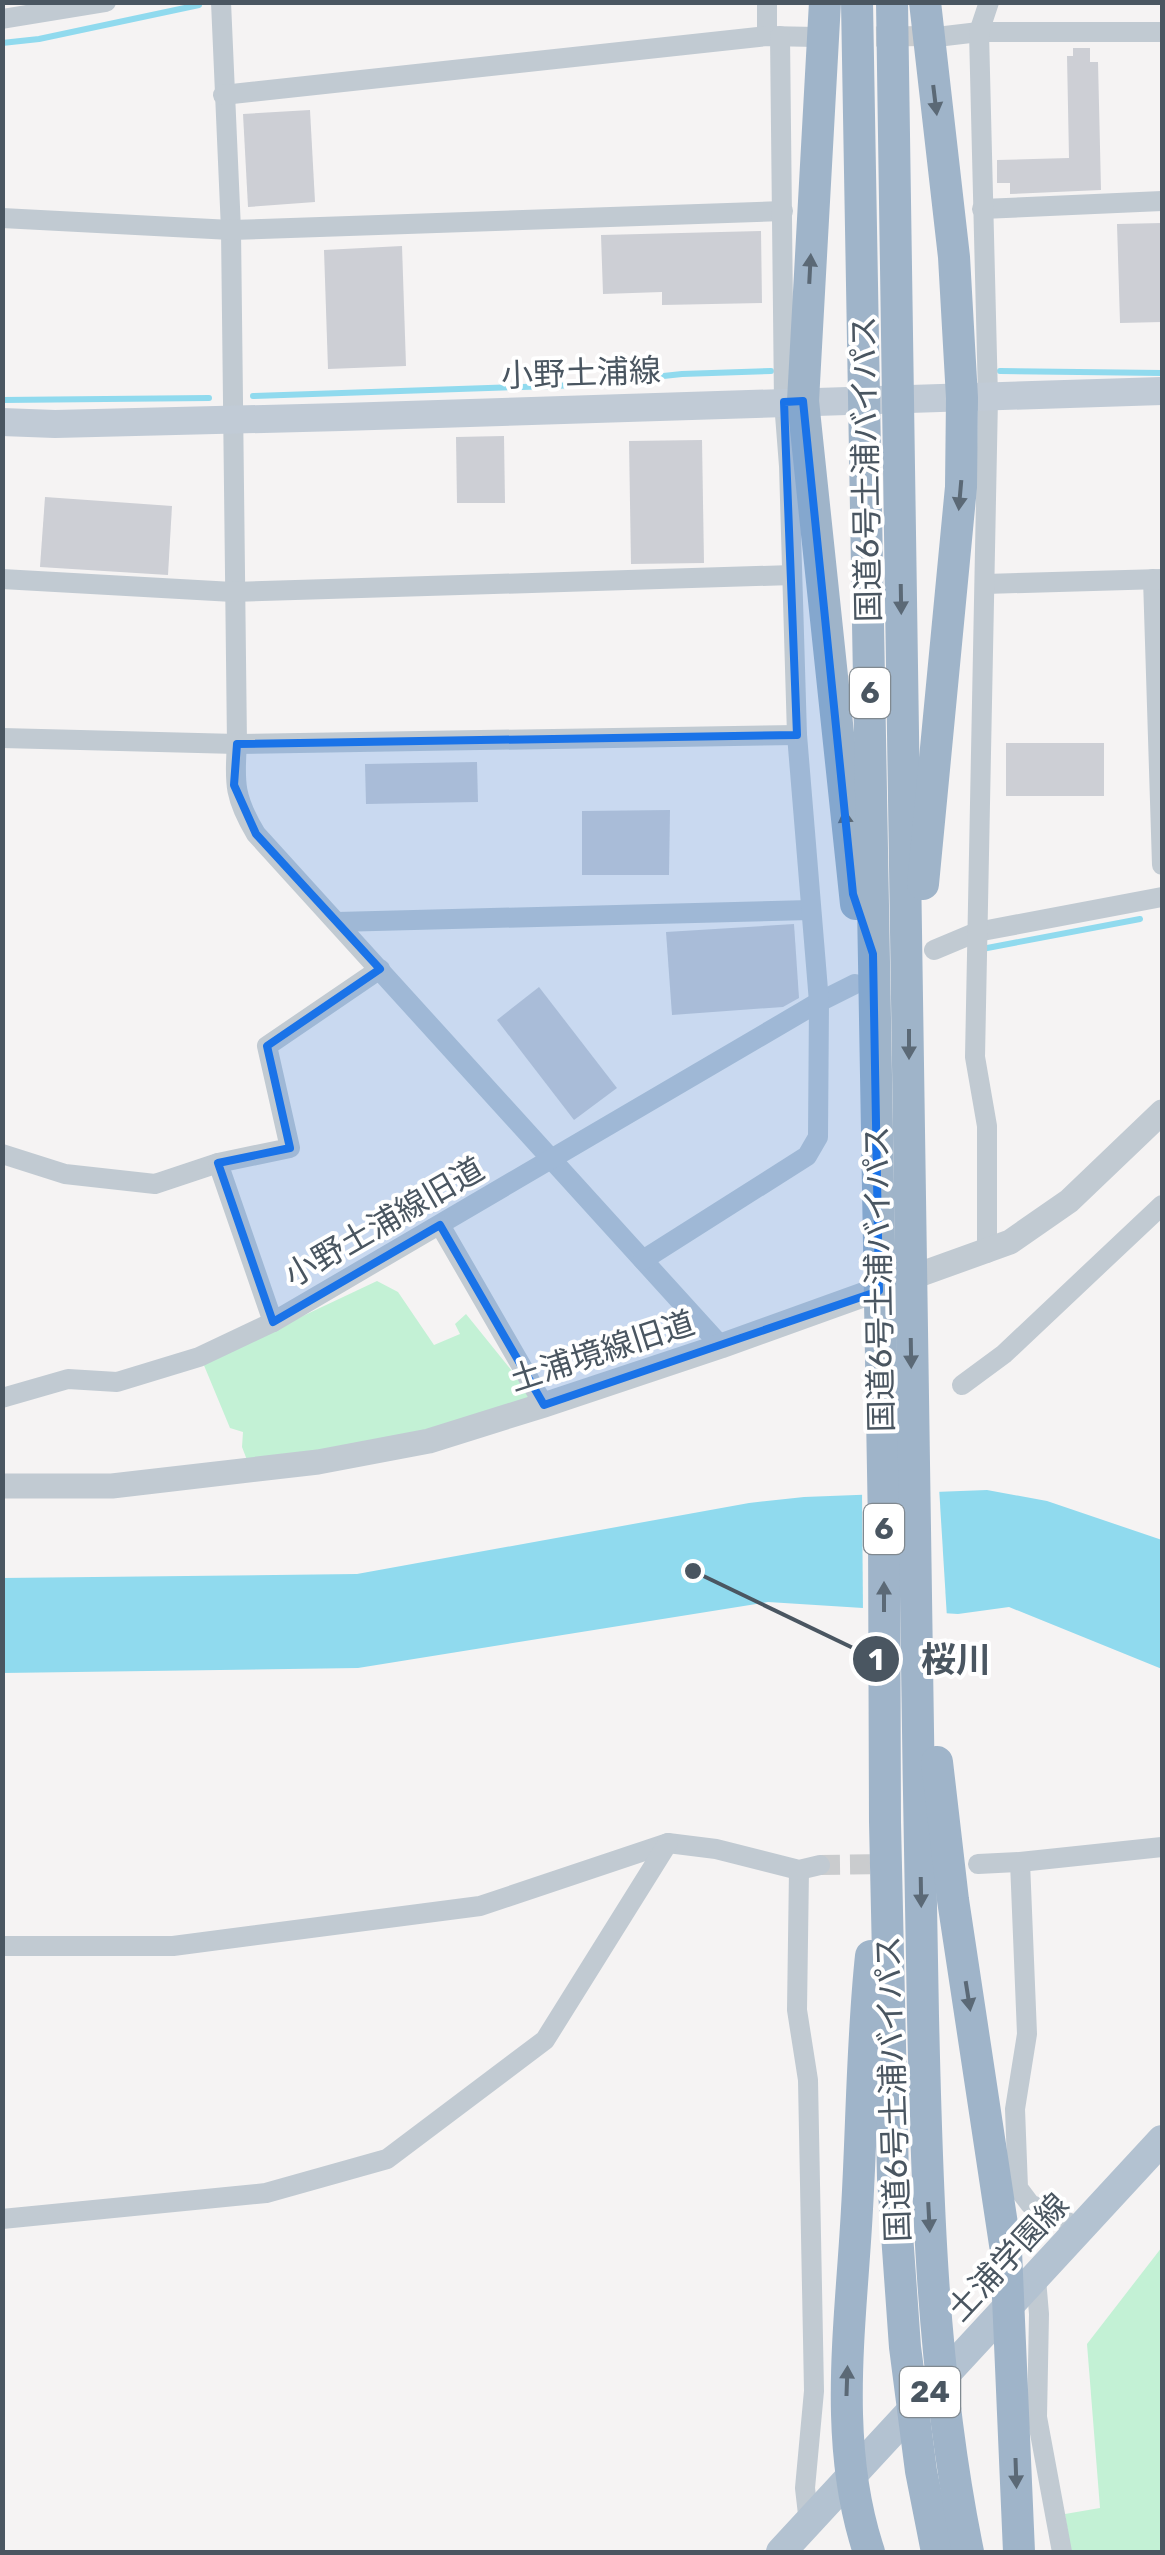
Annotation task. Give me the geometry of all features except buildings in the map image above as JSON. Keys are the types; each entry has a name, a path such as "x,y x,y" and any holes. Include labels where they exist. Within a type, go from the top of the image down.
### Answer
{"highway":[{"path":"825,2 793,402 852,894 873,954"},
{"name":"国道6号土浦バイパス","path":"856,2 921,948 894,1257 885,1811 893,2178 905,2347 921,2471 937,2552"},
{"name":"国道6号土浦バイパス","path":"881,361 892,2"},
{"path":"921,948 921,910 961,487 975,398 954,258 926,2"},
{"name":"国道6号土浦バイパス","path":"883,432 873,954 894,1257 916,1691 929,1795 926,2159 949,2441 968,2552"},
{"path":"929,1795 1002,2218 1011,2306 1019,2552"},
{"path":"868,2552 850,2478 846,2394 863,2030 885,1811"}],"main road":[{"name":"小野土浦線","path":"2,422 55,424 1162,391"},
{"name":"土浦学園線","path":"797,2542 850,2478 1162,2140"}],"street":[{"path":"2,18 106,2"},
{"path":"221,2 231,230 237,744 234,785 240,807 256,834 721,1346"},
{"path":"643,1260 807,1156 818,1137 819,1002 797,736 792,576 793,402 774,36 767,2"},
{"path":"987,1252 987,1126 975,1057 985,584 975,398 982,209 979,32 988,2"},
{"path":"946,36 979,32 1162,32"},
{"path":"223,95 774,36 816,36"},
{"path":"982,209 1162,202"},
{"path":"2,218 231,230 783,211"},
{"path":"2,578 234,592 792,576"},
{"path":"985,584 1158,579 1162,865"},
{"path":"2,738 237,744 797,736"},
{"path":"921,948 976,932 1162,896"},
{"path":"337,922 810,910"},
{"path":"2,1154 65,1174 155,1184 218,1163 290,1148 267,1046 380,970"},
{"name":"小野土浦線旧道","path":"218,1163 273,1322 855,984"},
{"name":"土浦境線旧道","path":"2,1486 112,1486 318,1462 428,1442 721,1346 987,1252 1034,1227 1068,1201 1162,1112"},
{"path":"962,1385 1004,1354 1162,1205"},
{"path":"440,1224 544,1404"},
{"path":"2,1398 68,1379 116,1382 199,1357 273,1322"},
{"path":"2,2219 266,2194 387,2160 545,2040 668,1843"},
{"path":"2,1946 173,1946 480,1906 668,1843 810,1868 797,2010 808,2080 814,2390 797,2542"},
{"path":"978,1864 1162,1847"},
{"path":"1020,1862 1026,2034 1015,2109 1018,2188 1030,2204 1082,2228"},
{"path":"1036,2279 1037,2417 1062,2552"}],"highlighted area":[{"path":"803,401 853,894 873,954 879,1291 544,1405 440,1225 273,1322 218,1163 290,1148 267,1046 380,969 256,834 234,785 237,744 797,735 784,402"}],"green space":[{"path":"377,1281 398,1292 434,1345 460,1334 455,1324 466,1314 537,1402 427,1435 247,1460 242,1447 243,1432 230,1428 203,1363"},
{"path":"1162,2247 1162,2552 1071,2552 1065,2514 1100,2508 1087,2344"}],"water":[{"path":"987,1490 1047,1501 1162,1540 1162,1669 1009,1607 958,1614 768,1602 358,1668 3,1673 2,1578 357,1574 749,1503"}],"pier":[{"path":"939,1487 947,1618 863,1613 862,1490"}],"waterway":[{"path":"2,43 39,39 199,5"},
{"path":"253,396 579,385 682,374 771,371"},
{"path":"1000,371 1162,373"},
{"path":"2,400 209,398"},
{"path":"982,949 1140,919"}],"tunnel":[{"path":"816,37 939,36"},
{"path":"820,1865 898,1864"}],"place":[{"name":"桜川","path":"693,1571"}]}
